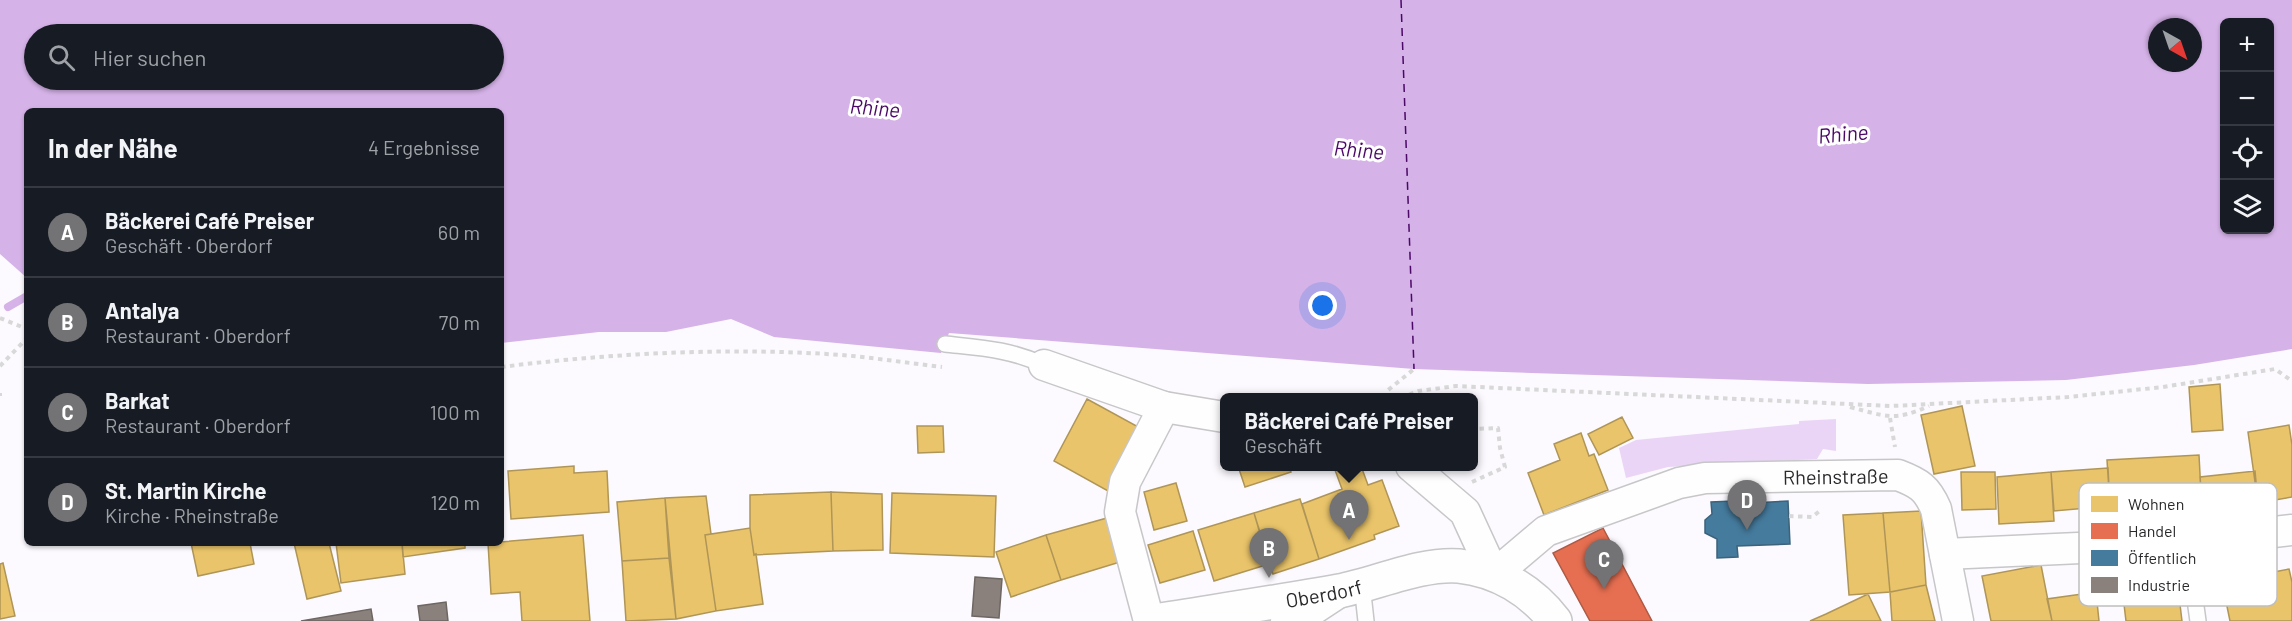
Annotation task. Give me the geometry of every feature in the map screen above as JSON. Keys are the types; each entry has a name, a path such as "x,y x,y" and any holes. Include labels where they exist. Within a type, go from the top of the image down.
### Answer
{"main road":[{"name":"Oberdorf","path":"1154,621 1351,588 1425,569 1459,566 1494,574 1519,586 1543,605 1555,621"}],"street":[{"path":"1044,365 1164,407 1220,416"},
{"path":"1149,621 1120,512 1125,482 1164,407"},
{"path":"1417,471 1465,512 1494,574"},
{"name":"Rheinstraße","path":"1494,574 1546,531 1679,483 1705,478 1899,475 1915,482 1929,493 1936,509 1958,621"},
{"path":"2277,532 2292,530"},
{"path":"1945,554 2079,547"},
{"path":"1286,621 1304,616 1351,588"}],"lane":[{"path":"945,344 999,350 1021,355 1044,365"},
{"path":"1351,588 1366,621"},
{"path":"2196,606 2198,621"}],"path":[{"path":"0,318 24,328"},
{"path":"0,366 24,341"},
{"path":"504,367 590,356 741,351 842,356 952,368"},
{"path":"1386,393 1414,369"},
{"path":"1413,393 1456,386 1843,405 1930,405 2068,397 2163,387 2275,369 2292,381"},
{"path":"1843,405 1890,418 1910,415 1930,405"},
{"path":"1465,485 1505,466 1498,428 1478,429"},
{"path":"1789,516 1812,517 1821,510"}],"shaded area":[{"path":"1836,419 1836,451 1823,449 1817,459 1668,467 1626,478 1619,448 1636,440 1799,424 1799,421"}],"water":[{"name":"Rhine","path":"0,0 2292,0 2292,349 2194,365 2066,380 1868,384 1414,369 949,333 941,353 774,337 731,319 666,332 599,332 504,343 504,108 24,108 24,275 0,254"}],"building: Wohnen":[{"path":"2220,384 2223,430 2192,432 2189,387"},
{"path":"1087,399 1142,429 1108,491 1054,461"},
{"path":"1962,406 1975,466 1934,474 1921,415"},
{"path":"1622,417 1633,438 1599,455 1588,434"},
{"path":"2289,425 2292,445 2292,497 2277,500 2277,483 2255,483 2248,432"},
{"path":"917,426 943,426 944,452 918,453"},
{"path":"1581,433 1589,456 1594,454 1608,490 1544,515 1528,473 1560,460 1554,444"},
{"path":"2199,455 2200,483 2108,483 2107,460"},
{"path":"574,466 574,473 607,471 609,512 511,519 508,471"},
{"path":"2108,468 2109,483 2079,483 2079,509 2054,511 2051,472"},
{"path":"1240,471 1291,471 1291,472 1245,487"},
{"path":"1335,471 1363,471 1368,485 1382,480 1399,526 1374,535 1375,539 1319,559 1302,504 1342,489"},
{"path":"2255,471 2256,483 2200,483 2200,477"},
{"path":"1961,472 1995,472 1996,509 1962,510"},
{"path":"2051,472 2054,521 1999,524 1997,477"},
{"path":"1176,483 1187,521 1154,530 1144,492"},
{"path":"831,492 833,551 754,555 750,528 750,495"},
{"path":"831,492 882,494 883,550 833,551"},
{"path":"892,493 996,496 994,557 890,553"},
{"path":"706,496 711,534 705,535 716,611 676,619 665,498"},
{"path":"665,498 669,558 622,561 617,502"},
{"path":"1300,499 1319,559 1273,574 1254,513"},
{"path":"1921,511 1926,585 1890,592 1883,513"},
{"path":"1254,513 1269,564 1214,581 1198,530"},
{"path":"1883,513 1890,592 1849,595 1843,515"},
{"path":"1107,518 1120,562 1061,580 1046,535"},
{"path":"750,528 763,604 716,611 705,535"},
{"path":"1193,531 1205,570 1160,583 1148,545"},
{"path":"583,535 590,621 522,621 520,592 491,594 488,546 504,546 504,542"},
{"path":"1046,535 1061,580 1011,597 996,552"},
{"path":"192,546 251,546 254,564 198,576"},
{"path":"295,546 330,546 341,591 307,599"},
{"path":"336,546 402,546 405,574 341,583"},
{"path":"402,546 465,546 465,548 403,557"},
{"path":"669,558 676,619 626,621 622,561"},
{"path":"3,563 15,616 0,619 0,564"},
{"path":"2041,565 2052,621 1991,621 1982,576"},
{"path":"2289,569 2292,582 2292,621 2230,621 2227,606 2277,606 2277,571"},
{"path":"1926,585 1935,621 1892,621 1890,592"},
{"path":"1868,594 1881,621 1810,621 1826,614"},
{"path":"2079,594 2079,606 2097,606 2099,621 2052,621 2047,599"},
{"path":"2124,606 2180,606 2182,621 2126,621"}],"building: Handel":[{"path":"1603,528 1652,621 1590,621 1553,553"}],"building: Öffentlich":[{"path":"1733,501 1733,504 1788,501 1790,544 1737,546 1738,557 1717,558 1717,539 1705,533 1705,520 1712,514 1711,502"}],"building: Industrie":[{"path":"975,577 1002,579 999,618 972,616"},
{"path":"446,602 448,621 420,621 418,606"},
{"path":"371,609 373,621 301,621"}],"waterway":[{"path":"8,307 24,298"}],"ferry route":[{"path":"1401,0 1414,369"}],"place":[{"name":"St. Martin Kirche","path":"1747,530"},
{"name":"Bäckerei Café Preiser","path":"1349,540"},
{"name":"Antalya","path":"1269,578"},
{"name":"Barkat","path":"1604,589"}]}
